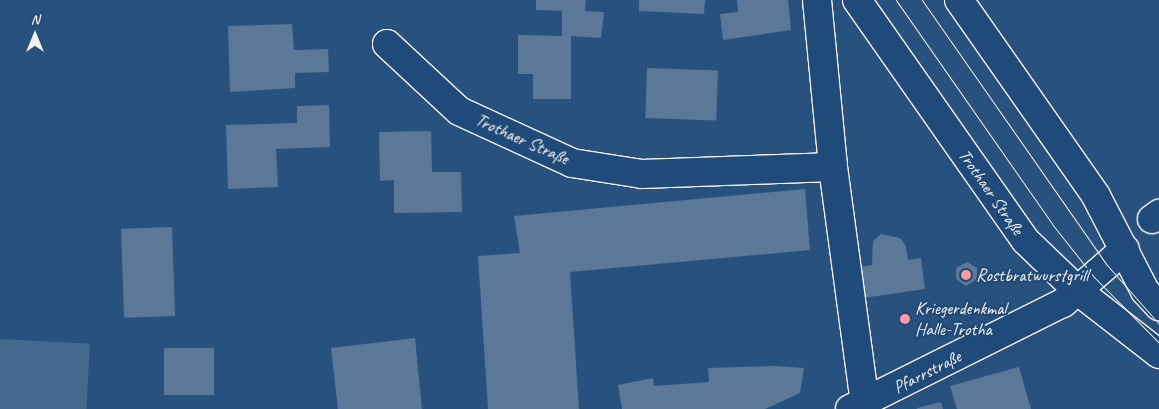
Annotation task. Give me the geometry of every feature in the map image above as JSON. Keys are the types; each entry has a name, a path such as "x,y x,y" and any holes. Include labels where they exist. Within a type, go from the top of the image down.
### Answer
{"street":[{"path":"818,0 858,406"},
{"name":"Trothaer Straße","path":"857,0 1026,241 1078,291 1159,354"},
{"path":"959,0 1096,196 1145,291 1159,306"},
{"name":"Trothaer Straße","path":"387,44 460,111 572,163 642,174 833,167"},
{"name":"Pfarrstraße","path":"858,406 1063,303 1125,249"}],"shaded area":[{"path":"0,339 90,344 86,409 0,409"}],"building":[{"path":"536,0 586,0 585,11 604,12 601,38 571,36 571,99 533,99 533,74 518,74 518,35 562,36 562,11 536,10"},
{"path":"639,0 705,0 704,14 639,11"},
{"path":"737,0 788,0 791,30 723,40 720,14 738,12"},
{"path":"292,24 294,50 328,49 329,72 295,73 295,88 230,92 228,26"},
{"path":"647,68 718,70 716,120 645,118"},
{"path":"329,105 330,147 276,149 278,187 228,189 226,125 297,123 297,106"},
{"path":"431,131 432,172 461,172 462,212 394,213 394,180 380,181 379,132"},
{"path":"805,189 810,250 570,272 579,409 488,409 478,256 520,253 514,216"},
{"path":"172,227 175,316 124,318 121,229"},
{"path":"881,234 900,238 906,246 908,260 921,258 925,289 863,298 859,267 872,265 873,241"},
{"path":"967,262 977,268 977,279 966,286 956,279 956,268"},
{"path":"415,338 422,409 338,409 331,348"},
{"path":"164,348 214,348 214,395 164,395"},
{"path":"776,366 804,368 800,393 765,409 622,409 618,385 653,378 654,386 709,382 708,368"},
{"path":"1019,367 1031,409 957,409 950,386"},
{"path":"941,402 943,409 917,409 917,408"}],"tram line":[{"path":"896,0 1052,224 1094,277 1159,343"},
{"path":"922,0 1107,265 1159,324"}],"place":[{"name":"Rostbratwurstgrill","path":"966,275"},
{"name":"Kriegerdenkmal Halle-Trotha","path":"905,319"}]}
